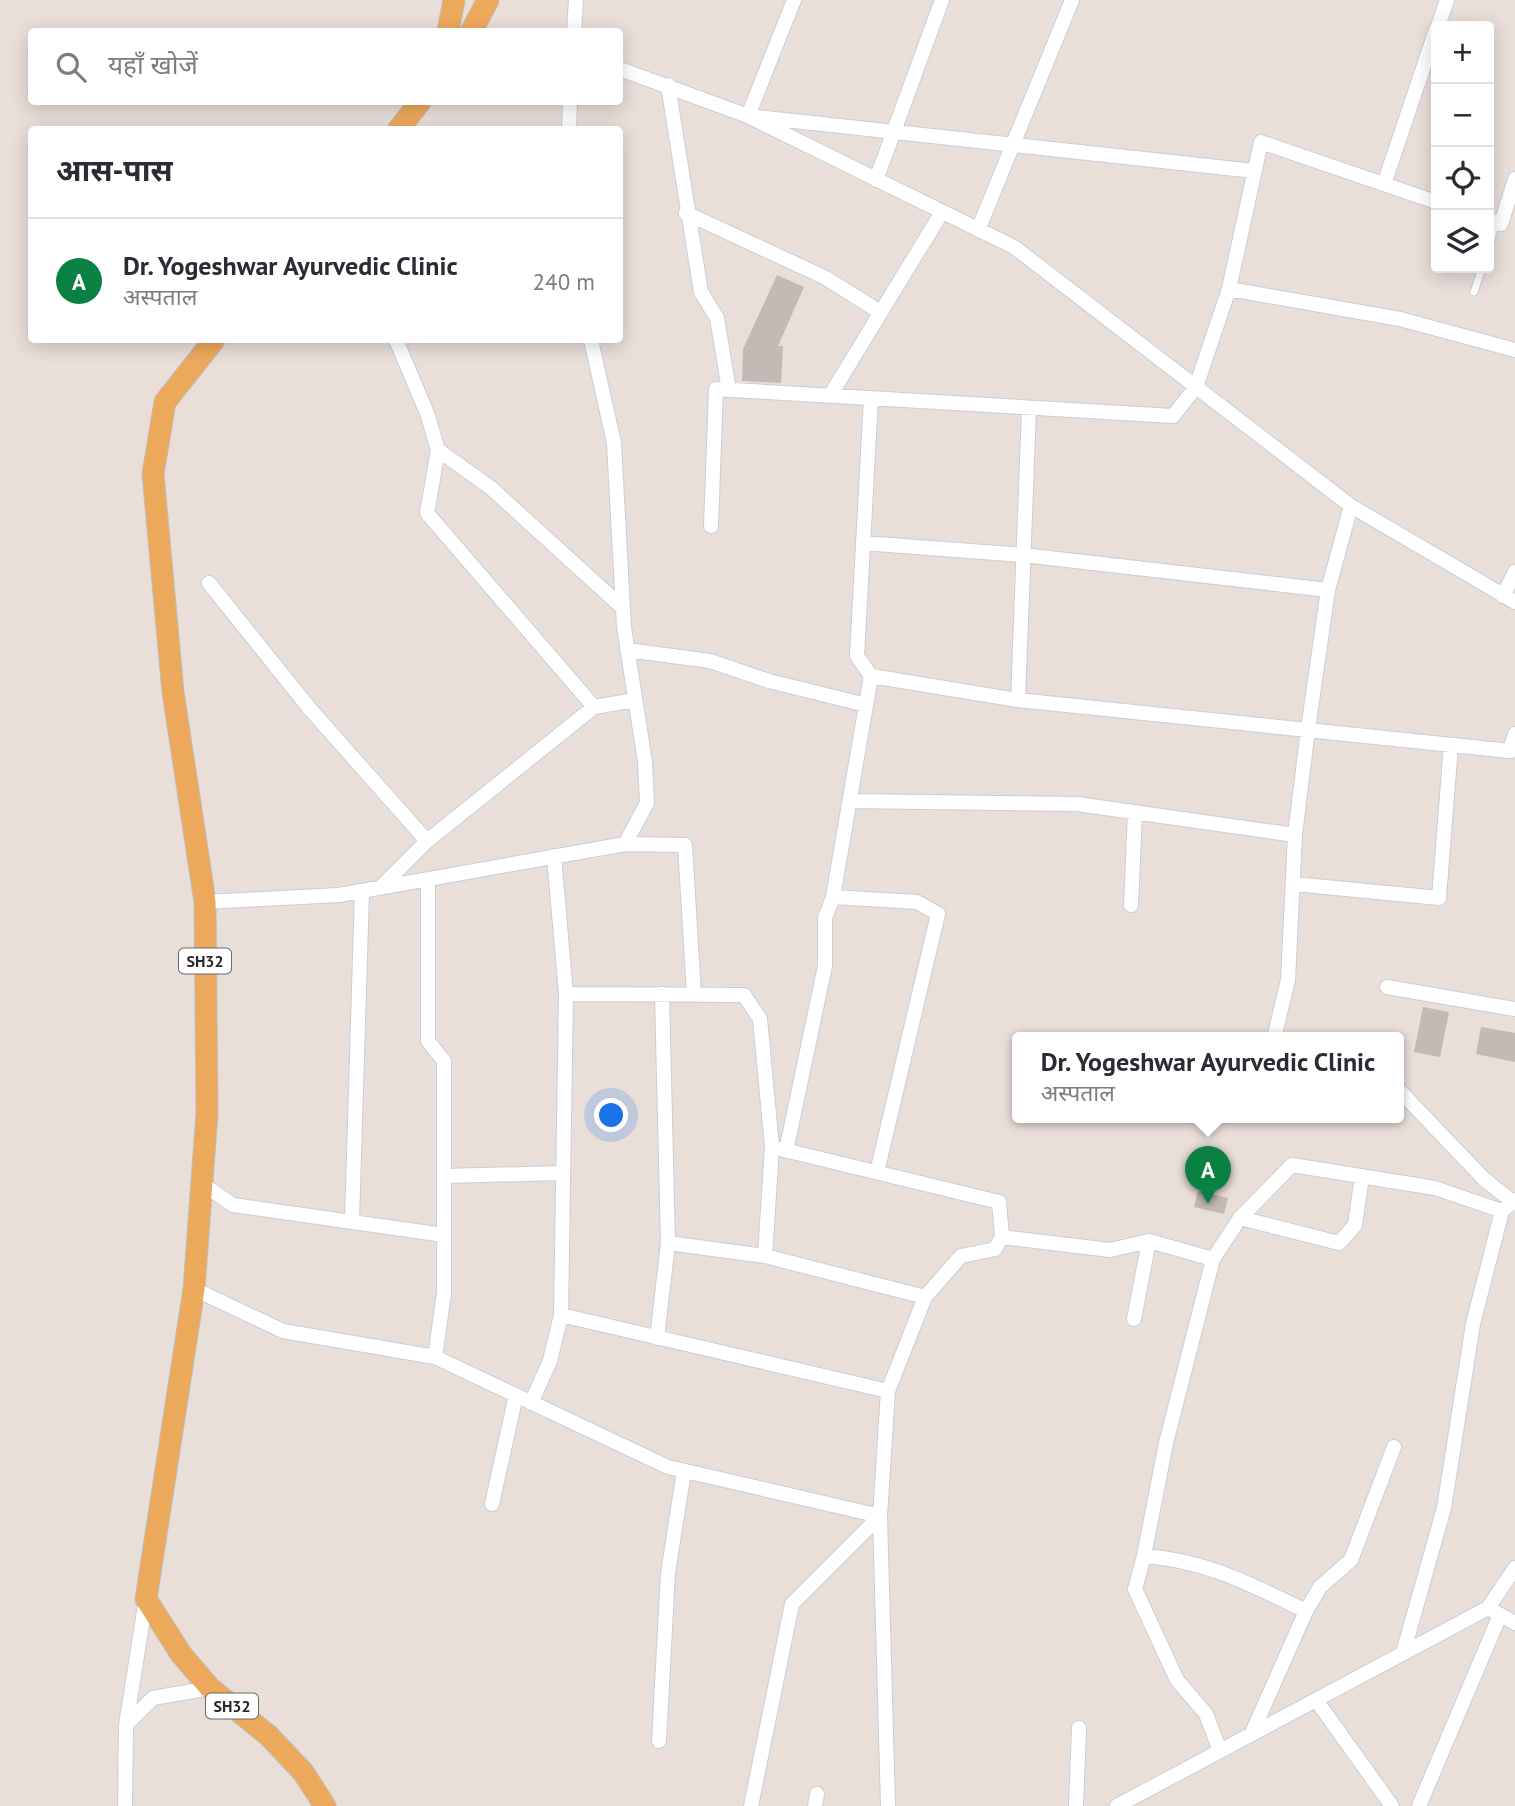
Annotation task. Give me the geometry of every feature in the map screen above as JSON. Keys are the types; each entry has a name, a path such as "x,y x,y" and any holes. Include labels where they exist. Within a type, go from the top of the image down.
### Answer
{"main road":[{"path":"449,28 454,0"},
{"path":"473,28 488,0"},
{"path":"401,126 419,105"},
{"name":"SH32","path":"212,343 165,402 153,474 173,692 205,902 207,1113 194,1289 146,1599 181,1654 210,1688 269,1736 303,1772 325,1806"}],"street":[{"path":"574,28 576,0"},
{"path":"748,116 794,0"},
{"path":"876,180 942,0"},
{"path":"978,230 1072,0"},
{"path":"1440,21 1447,0"},
{"path":"1384,184 1431,46"},
{"path":"623,70 748,116 1014,247 1351,506 1509,599 1515,572"},
{"path":"668,85 686,213 701,292 717,318 729,390"},
{"path":"569,126 570,105"},
{"path":"748,116 1254,171"},
{"path":"711,526 716,389 1172,416 1196,387 1229,289 1261,142 1431,200"},
{"path":"1494,222 1501,224 1515,179"},
{"path":"831,394 942,212"},
{"path":"686,213 826,278 880,312"},
{"path":"1229,289 1400,319 1515,350"},
{"path":"397,343 427,413 438,450 427,513 594,707"},
{"path":"592,343 614,443 623,608 647,803 625,844"},
{"path":"765,1256 779,1149 825,966 825,918 834,897 870,676 857,656 870,398"},
{"path":"1018,700 1029,408"},
{"path":"438,450 491,488 623,608"},
{"path":"1275,1032 1288,980 1295,835 1308,729 1328,590 1351,506"},
{"path":"863,543 1023,555 1328,590"},
{"path":"209,583 310,709 427,841"},
{"path":"627,650 710,661 769,681 866,705"},
{"path":"870,676 1018,700 1510,751 1515,734"},
{"path":"381,887 427,841 594,707 635,699"},
{"path":"1294,884 1439,898 1451,745"},
{"path":"849,801 1077,804 1295,835"},
{"path":"1131,905 1135,812"},
{"path":"205,902 339,895 625,844 685,845 694,994"},
{"path":"531,1403 550,1361 561,1315 566,993 554,856"},
{"path":"428,878 428,1041 444,1061 444,1293 435,1357"},
{"path":"352,1221 362,891"},
{"path":"834,897 917,902 938,914 877,1172"},
{"path":"1387,986 1515,1009"},
{"path":"566,993 744,995 760,1020 779,1149"},
{"path":"657,1338 668,1243 662,994"},
{"path":"1404,1095 1510,1205"},
{"path":"779,1149 999,1202 1002,1237 995,1249 961,1256 925,1297 888,1391 880,1516 888,1806"},
{"path":"1220,1751 1206,1714 1177,1680 1135,1589 1166,1443 1213,1259 1240,1218 1292,1165 1435,1188 1510,1205"},
{"path":"444,1176 563,1173"},
{"path":"1240,1218 1339,1243 1355,1225 1362,1176"},
{"path":"201,1183 233,1205 444,1235"},
{"path":"1403,1653 1444,1508 1473,1324 1510,1205"},
{"path":"1002,1237 1110,1250 1149,1241 1213,1259"},
{"path":"1133,1319 1149,1241"},
{"path":"668,1243 765,1256 925,1297"},
{"path":"194,1289 283,1331 435,1357 668,1467 880,1516"},
{"path":"561,1315 888,1391"},
{"path":"492,1504 516,1395"},
{"path":"1251,1735 1306,1611 1320,1587 1351,1560 1394,1447"},
{"path":"659,1741 668,1573 684,1471"},
{"path":"751,1806 792,1604 880,1516"},
{"path":"1144,1556 1181,1559 1230,1574 1306,1611"},
{"path":"1419,1806 1494,1611 1515,1568"},
{"path":"125,1806 126,1725 146,1599"},
{"path":"1117,1806 1403,1653 1494,1611"},
{"path":"1494,1611 1515,1623"},
{"path":"126,1725 153,1698 210,1688"},
{"path":"1315,1700 1392,1806"},
{"path":"1076,1806 1079,1728"}],"lane":[{"path":"1474,292 1480,273"}],"building":[{"path":"777,275 804,287 778,346 783,346 781,383 742,381 743,349"},
{"path":"1423,1007 1449,1012 1440,1057 1414,1052"},
{"path":"1481,1027 1515,1033 1515,1062 1476,1054"},
{"path":"1198,1191 1228,1198 1224,1214 1194,1207"}],"place":[{"name":"Dr. Yogeshwar Ayurvedic Clinic","path":"1208,1204"}]}
